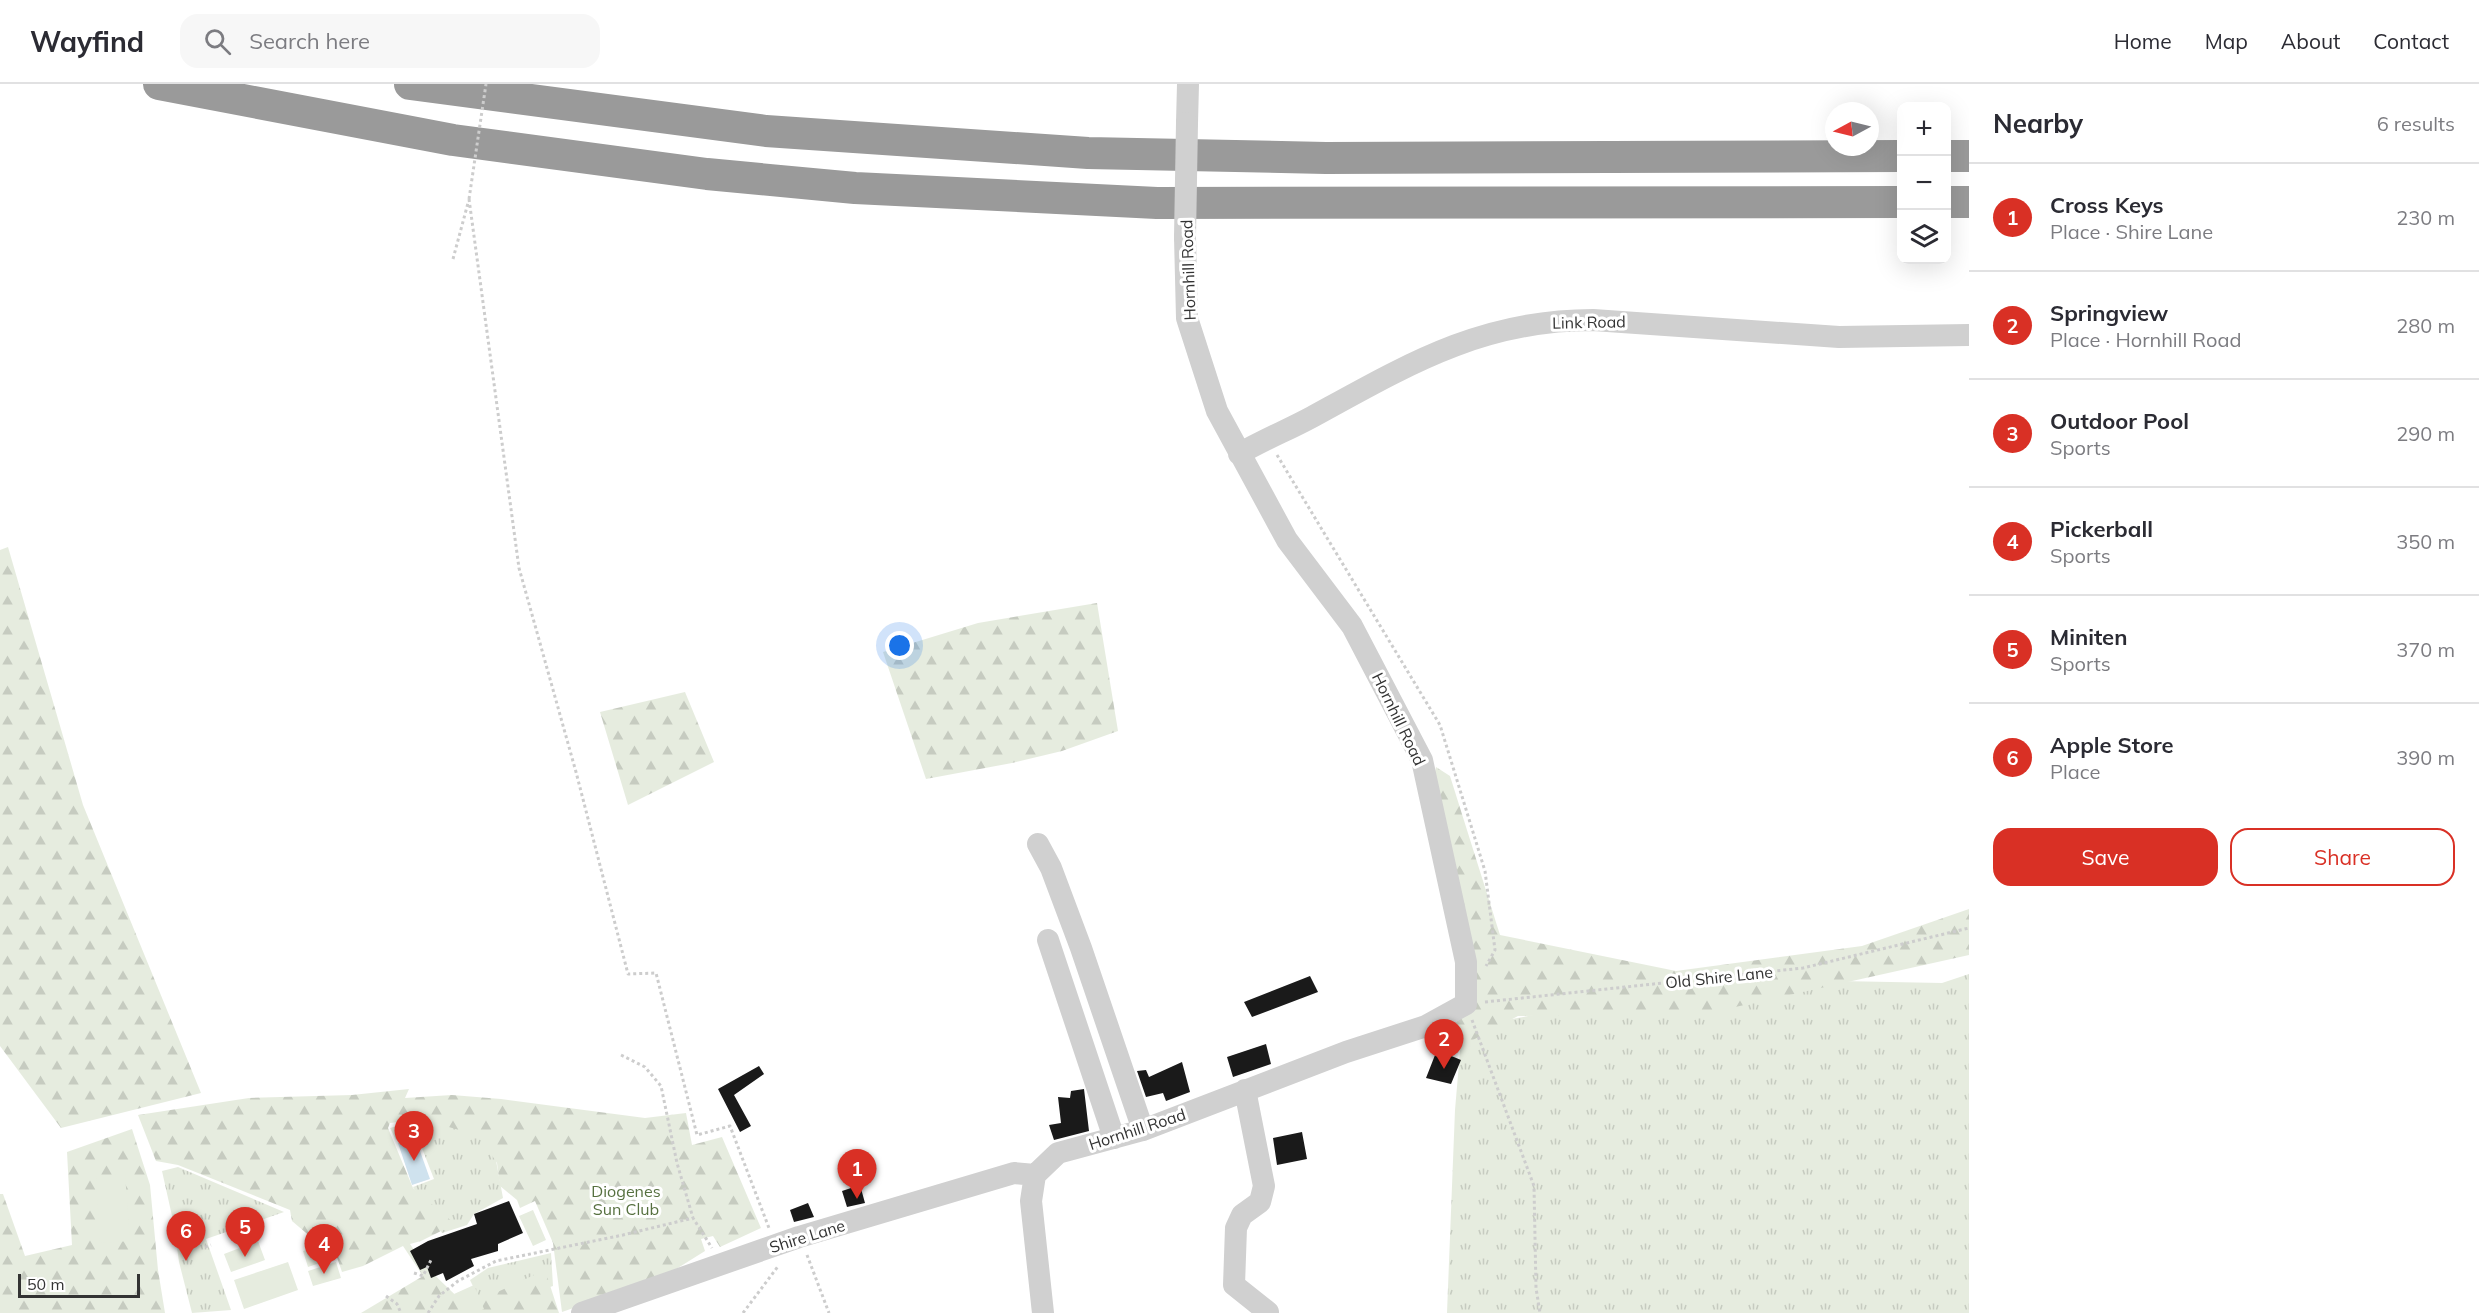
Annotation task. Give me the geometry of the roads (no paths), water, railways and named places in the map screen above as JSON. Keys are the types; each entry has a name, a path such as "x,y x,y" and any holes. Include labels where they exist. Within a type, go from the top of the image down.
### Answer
{"highway":[{"path":"159,84 453,140 707,174 855,188 1157,203 1897,202"},
{"path":"410,84 766,131 1088,153 1326,158 1897,156"},
{"path":"1951,156 1969,156"},
{"path":"1951,202 1969,202"}],"street":[{"name":"Hornhill Road","path":"1035,1175 1058,1153 1143,1130 1245,1090 1426,1026 1466,1004 1466,962 1422,760 1352,626 1287,540 1239,454 1217,411 1187,318 1185,237 1188,84"},
{"name":"Link Road","path":"1239,454 1407,364 1488,334 1522,326 1559,320 1593,320 1839,337 1969,335"},
{"path":"1038,844 1051,868 1081,948 1143,1130"},
{"path":"1048,940 1114,1138"},
{"path":"1245,1090 1264,1186 1260,1202 1242,1215 1236,1228 1234,1285 1268,1312"},
{"name":"Shire Lane","path":"582,1313 800,1237 1014,1173 1035,1175"},
{"path":"1035,1175 1031,1201 1043,1313"}],"water":[{"path":"415,1137 430,1179 412,1185 398,1143"}],"place":[{"name":"Springview","path":"1444,1069"},
{"name":"Outdoor Pool","path":"414,1161"},
{"name":"Cross Keys","path":"857,1199"},
{"name":"Miniten","path":"245,1257"},
{"name":"Apple Store","path":"186,1261"},
{"name":"Pickerball","path":"324,1274"}],"park label":[{"name":"Diogenes Sun Club","path":"626,1200"}]}
